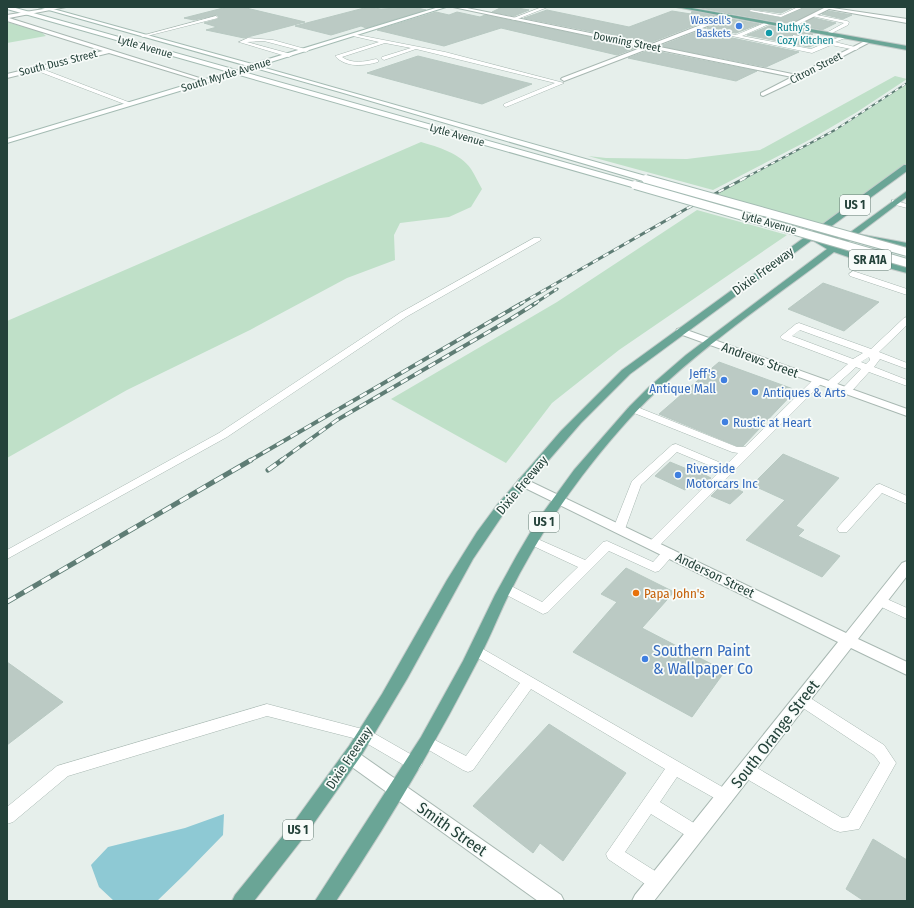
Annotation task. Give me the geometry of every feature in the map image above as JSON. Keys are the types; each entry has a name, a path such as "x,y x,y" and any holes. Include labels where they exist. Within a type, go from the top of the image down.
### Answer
{"main road":[{"path":"678,7 907,48"},
{"name":"Dixie Freeway","path":"242,901 303,824 351,757 497,513 566,432 604,392 626,372 907,166"},
{"name":"Dixie Freeway","path":"324,901 356,856 414,764 476,650 506,589 533,541 558,500 578,473 633,409 653,389 710,342 907,193"},
{"name":"SR A1A","path":"864,226 906,248"},
{"path":"812,236 850,236 874,238 906,248"},
{"name":"SR A1A","path":"812,236 820,243 833,249 907,270"}],"street":[{"name":"Lytle Avenue","path":"7,7 907,263"},
{"name":"Lytle Avenue","path":"40,7 253,66 646,179 906,248"},
{"path":"7,18 64,7"},
{"name":"South Myrtle Avenue","path":"7,141 444,7"},
{"name":"Downing Street","path":"455,7 800,76"},
{"path":"788,27 828,8 907,21"},
{"path":"564,79 728,16"},
{"path":"7,18 206,80"},
{"name":"Citron Street","path":"763,94 869,41"},
{"name":"South Duss Street","path":"7,76 110,50"},
{"name":"Andrews Street","path":"681,331 907,413"},
{"name":"Anderson Street","path":"523,482 907,669"},
{"name":"South Orange Street","path":"642,901 850,640 907,566"},
{"name":"Smith Street","path":"351,757 554,901"}],"lane":[{"path":"514,19 546,7"},
{"path":"751,12 781,16 802,7"},
{"path":"817,8 828,8"},
{"path":"814,15 847,22 828,34"},
{"path":"143,36 216,17"},
{"path":"737,36 767,23"},
{"path":"696,28 812,52 843,37"},
{"path":"807,38 819,32"},
{"path":"355,35 414,49 445,54 561,83 506,106"},
{"path":"795,36 856,48"},
{"path":"289,55 242,42 246,40 263,40 306,50"},
{"path":"376,61 357,64 340,59 338,56 383,41"},
{"path":"384,58 414,49"},
{"path":"37,69 129,104"},
{"path":"895,202 907,206"},
{"path":"7,555 223,435 403,315 537,240"},
{"path":"853,274 907,292"},
{"path":"830,385 863,356 873,353 907,320"},
{"path":"907,366 799,326 785,337 907,383"},
{"path":"846,391 875,360 873,353"},
{"path":"653,545 818,381"},
{"path":"633,409 736,450 748,450"},
{"path":"619,529 636,484 676,447 717,465"},
{"path":"843,529 880,488 907,500"},
{"path":"533,541 587,566"},
{"path":"506,589 543,609 607,545 655,568 669,553"},
{"path":"880,601 907,614"},
{"path":"476,650 725,797"},
{"path":"427,742 468,765 529,681"},
{"path":"746,770 840,825 853,824 888,763 878,750 802,700"},
{"path":"7,817 63,771 267,710 365,735 414,764"},
{"path":"657,882 614,854 674,767"},
{"path":"649,804 696,833"}],"green space":[{"path":"7,22 41,32 46,36 7,43"},
{"path":"895,76 907,79 857,112 811,139 713,190 588,156 606,158 687,159 760,150"},
{"path":"907,83 907,167 824,227 709,197 816,140 862,113"},
{"path":"421,142 455,155 466,163 471,169 482,189 471,207 449,217 400,223 394,235 395,260 347,278 250,330 127,390 7,458 7,321"},
{"path":"697,210 787,235 619,350 552,403 506,463 391,399 557,302"}],"water":[{"path":"224,814 223,835 157,901 114,901 99,887 91,865 108,847 185,828"}],"building":[{"path":"227,7 242,7 305,22 244,38 206,30 217,27 204,23 218,19 219,18 217,15 194,20 184,18"},
{"path":"368,7 381,9 414,7 426,10 366,28 361,26 331,35 295,26"},
{"path":"502,7 529,10 514,16 492,12"},
{"path":"695,7 794,7 781,13 751,9 748,11 781,18 805,7 823,7 789,24"},
{"path":"547,10 629,27 672,11 691,14 692,11 719,16 649,43 524,18"},
{"path":"829,11 852,15 843,19 822,14"},
{"path":"436,12 449,15 457,12 480,17 485,15 638,47 617,55 501,28 444,46 377,30"},
{"path":"814,18 836,23 822,30 799,25"},
{"path":"731,19 759,24 736,33 707,28"},
{"path":"769,26 813,34 809,36 793,34 792,37 801,40 800,41 816,44 809,47 747,35"},
{"path":"699,31 799,52 766,67 660,46"},
{"path":"650,50 757,71 736,81 628,58"},
{"path":"418,56 532,84 482,104 367,73"},
{"path":"823,283 879,302 844,331 788,309"},
{"path":"719,362 796,390 743,446 737,446 659,414"},
{"path":"783,454 839,478 796,526 804,530 798,536 840,556 822,577 746,540 785,500 752,485"},
{"path":"670,462 687,469 689,467 711,478 699,490 690,486 685,490 655,476"},
{"path":"724,483 743,492 730,504 711,496"},
{"path":"626,568 674,592 642,628 725,671 692,717 573,652 617,602 601,594"},
{"path":"7,662 63,702 7,745"},
{"path":"549,724 626,773 563,861 540,843 533,853 473,806"},
{"path":"873,839 907,860 907,901 864,901 846,889"}],"railway":[{"path":"743,179 835,130 907,83"},
{"path":"520,304 686,209 745,178"},
{"path":"534,304 557,289"},
{"path":"249,461 522,303"},
{"path":"280,461 337,420 536,303"},
{"path":"7,602 251,460"},
{"path":"268,470 282,460"}],"place":[{"name":"Wassell's Baskets","path":"739,26"},
{"name":"Ruthy's Cozy Kitchen","path":"769,33"},
{"name":"Jeff's Antique Mall","path":"724,380"},
{"name":"Antiques & Arts","path":"755,392"},
{"name":"Rustic at Heart","path":"725,422"},
{"name":"Riverside Motorcars Inc","path":"678,475"},
{"name":"Papa John's","path":"636,593"},
{"name":"Southern Paint & Wallpaper Co","path":"645,659"}]}
